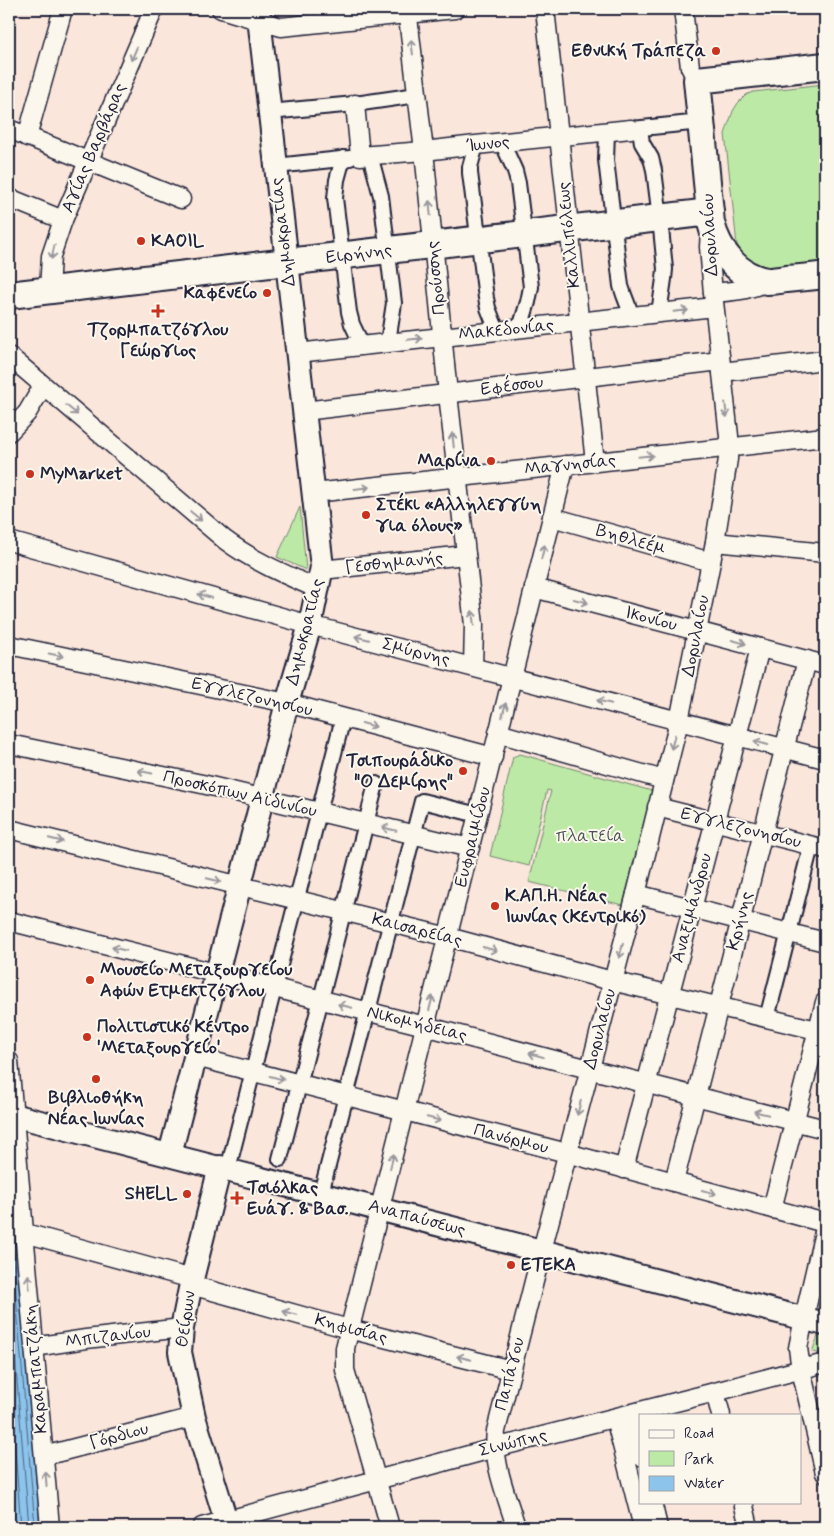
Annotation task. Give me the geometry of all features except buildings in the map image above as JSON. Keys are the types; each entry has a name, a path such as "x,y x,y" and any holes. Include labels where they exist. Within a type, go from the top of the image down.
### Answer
{"main road":[{"path":"697,80 825,66"},
{"name":"Δορυλαίου","path":"697,80 711,218"},
{"name":"Ειρήνης","path":"9,295 660,218 711,218"},
{"path":"711,218 722,249 736,266 745,274 768,281"},
{"name":"Μακεδονίας","path":"768,281 825,275"}],"street":[{"path":"27,137 63,9"},
{"name":"Αγίας Βαρβάρας","path":"49,290 52,256 63,220 154,9"},
{"path":"220,9 258,15 281,27 407,12 455,9"},
{"name":"Καλλιπόλεως","path":"544,9 594,462"},
{"name":"Δορυλαίου","path":"682,9 690,67 697,80"},
{"name":"Προύσσης","path":"407,12 424,151 448,394 474,625 473,667"},
{"name":"Δημοκρατίας","path":"170,1154 287,703 310,625 320,580 322,559 258,15"},
{"path":"269,112 417,96"},
{"path":"354,104 358,157 382,196 394,303 388,342"},
{"name":"Ίωνος","path":"276,166 701,122"},
{"path":"9,129 181,199"},
{"path":"635,129 651,158 654,170 665,269 658,313"},
{"path":"607,132 606,160 622,286 632,316"},
{"path":"502,142 515,171 518,183 531,287 520,328"},
{"path":"476,145 470,167 486,298 497,331"},
{"path":"358,157 337,180 336,198 350,318 362,345"},
{"path":"9,198 63,220"},
{"name":"Δορυλαίου","path":"542,1250 636,894 679,721 711,562 728,459 729,447 709,247 711,218"},
{"name":"Μακεδονίας","path":"298,353 658,313 714,300 755,288 768,281"},
{"path":"9,356 237,549 268,567 320,580"},
{"name":"Εφέσσου","path":"304,411 585,378 721,366 825,360"},
{"path":"9,432 27,413 44,386"},
{"name":"Μαγνησίας","path":"314,493 825,437"},
{"name":"Ευφραιμίδου","path":"390,1527 345,1370 345,1348 565,465"},
{"name":"Βηθλεέμ","path":"552,517 711,562"},
{"name":"Σμύρνης","path":"9,541 310,625 825,759"},
{"path":"714,542 825,553"},
{"name":"Γεσθημανής","path":"320,580 466,555"},
{"name":"Ικονίου","path":"534,588 825,664"},
{"name":"Εγγλεζονησίου","path":"9,645 287,703 493,758"},
{"name":"Αναξιμάνδρου","path":"624,1169 760,648"},
{"name":"Κρήνης","path":"674,1182 807,660"},
{"path":"224,1168 253,1072 343,718"},
{"path":"498,733 664,780"},
{"name":"Προσκόπων Αϊδινίου","path":"9,744 263,798 470,848"},
{"path":"280,1159 376,784"},
{"path":"321,1193 422,801 478,815"},
{"name":"Εγγλεζονησίου","path":"657,808 818,847"},
{"name":"Καισαρείας","path":"9,829 448,937 612,981 822,1031"},
{"path":"767,1018 788,933 818,847"},
{"path":"636,894 825,942"},
{"name":"Νικομήδειας","path":"9,921 825,1129"},
{"path":"772,1209 794,1121 822,1031 825,1002"},
{"name":"Πανόρμου","path":"196,1057 567,1153 825,1223"},
{"name":"Καραμπατζάκη","path":"9,1061 12,1114 25,1233 50,1527"},
{"name":"Αναπαύσεως","path":"12,1114 825,1324"},
{"name":"Θείρων","path":"224,1168 191,1282 182,1328 180,1352 194,1416 227,1524"},
{"path":"825,1228 798,1348 801,1370 825,1473"},
{"name":"Κηφισίας","path":"25,1233 349,1329 511,1370"},
{"name":"Παπάγου","path":"516,1527 498,1464 495,1448 496,1431 542,1250"},
{"name":"Μπιζανίου","path":"34,1347 182,1328"},
{"name":"Σινώπης","path":"202,1527 227,1524 495,1448 825,1363"},
{"path":"715,1392 721,1414"},
{"name":"Γόρδιου","path":"44,1456 194,1416"},
{"path":"622,1416 639,1454"},
{"path":"622,1416 643,1527"},
{"path":"652,1504 658,1527"},
{"path":"744,1504 750,1527"}],"green space":[{"path":"825,84 825,263 768,269 749,260 737,245 725,134 733,111 746,95 753,92"},
{"path":"300,507 306,570 277,557"},
{"name":"πλατεία","path":"520,754 652,791 623,905 529,882 551,791 547,790 529,866 490,856 513,757"},
{"path":"818,1336 825,1337 825,1352 812,1352"}],"water":[{"path":"9,1153 40,1527 9,1527"}],"place":[{"name":"Εθνική Τράπεζα","path":"716,51"},
{"name":"KAOIL","path":"141,241"},
{"name":"Καφενείο","path":"267,293"},
{"name":"Τζορμπατζόγλου Γεώργιος","path":"158,311"},
{"name":"Μαρίνα","path":"491,461"},
{"name":"MyMarket","path":"30,474"},
{"name":"Στέκι «Αλληλεγγύη για όλους»","path":"366,515"},
{"name":"Τσιπουράδικο \"Ο Δεμίρης\"","path":"463,771"},
{"name":"Κ.ΑΠ.Η. Νέας Ιωνίας (Κεντρικό)","path":"495,906"},
{"name":"Μουσείο Μεταξουργείου Αφών Ετμεκτζόγλου","path":"90,980"},
{"name":"Πολιτιστικό Κέντρο 'Μεταξουργείο'","path":"87,1037"},
{"name":"Βιβλιοθήκη Νέας Ιωνίας","path":"96,1079"},
{"name":"SHELL","path":"187,1194"},
{"name":"Τσιόλκας Ευάγ. & Βασ.","path":"237,1198"},
{"name":"ΕΤΕΚΑ","path":"511,1265"}]}
